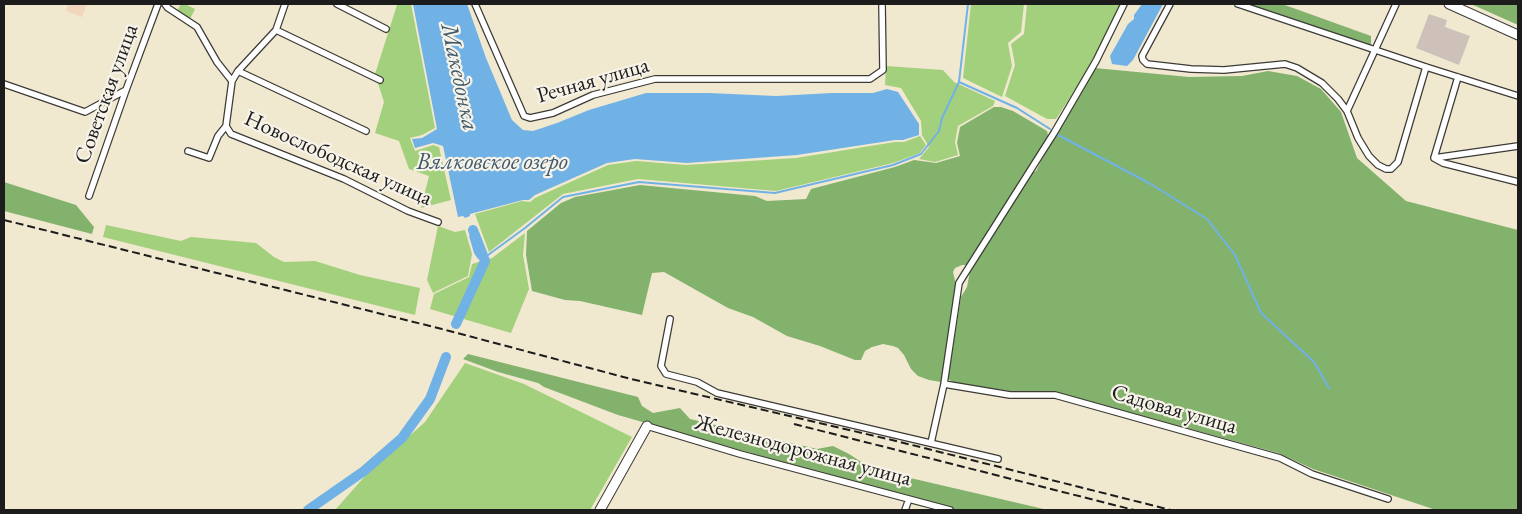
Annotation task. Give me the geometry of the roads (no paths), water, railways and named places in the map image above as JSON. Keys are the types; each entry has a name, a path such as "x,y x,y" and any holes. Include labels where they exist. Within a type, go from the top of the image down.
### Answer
{"street":[{"name":"Советская улица","path":"89,196 158,4"},
{"path":"165,4 197,27 217,62 232,82"},
{"path":"188,151 209,158 218,136 226,126 232,82 238,71 276,30 285,4"},
{"path":"337,4 386,29"},
{"name":"Речная улица","path":"475,4 524,116 530,118 553,113 593,95 655,79 870,79 883,70 882,4"},
{"path":"931,444 944,384 959,283 1096,61 1124,4"},
{"path":"1170,4 1142,56 1147,64 1191,69 1224,70 1285,64 1296,68 1322,83 1338,99 1347,111 1358,138 1369,156 1378,165 1386,169 1391,169 1398,162 1426,67"},
{"path":"1238,4 1518,96"},
{"path":"1347,111 1396,4"},
{"path":"1449,4 1518,35"},
{"path":"276,30 380,80"},
{"path":"238,71 366,131"},
{"path":"1434,158 1458,77"},
{"path":"4,84 85,112 126,90"},
{"name":"Новослободская улица","path":"226,126 231,134 344,179 408,210 438,222"},
{"path":"1434,158 1518,146"},
{"path":"1434,158 1444,163 1518,182"},
{"path":"670,319 661,366 666,374 697,382 717,393 998,460"},
{"name":"Садовая улица","path":"944,384 1010,394 1055,395 1280,458 1312,474 1388,500"},
{"path":"600,510 647,426"},
{"name":"Железнодорожная улица","path":"647,426 740,454 950,510"},
{"path":"905,510 909,499"}],"water":[{"name":"Вялковское озеро","path":"413,4 467,4 486,58 512,120 523,130 533,131 589,110 646,93 776,96 873,93 887,89 898,92 919,124 919,135 903,140 797,155 687,163 635,159 607,163 535,195 529,200 470,214 470,216 465,218 463,216 458,217 443,146 433,143 415,148 412,139 422,138 437,129"},
{"path":"1142,4 1163,4 1133,60 1127,66 1112,64 1110,56"},
{"path":"475,229 477,233 479,232 488,255 485,261 478,259 474,253 469,236 470,232"}],"waterway":[{"path":"488,255 563,197 639,182 775,193 893,165 921,154 939,131 942,118 959,82 968,4"},
{"path":"959,82 1017,108 1050,129"},
{"path":"1058,135 1149,183 1207,219 1235,255 1261,313 1314,362 1329,388"},
{"name":"Македонка","path":"456,324 485,261 473,230"},
{"name":"Македонка","path":"308,510 364,471 402,438 430,399 446,357"}],"railway":[{"path":"4,220 442,329 631,379 892,440 1171,510"},
{"path":"794,424 1134,510"}]}
